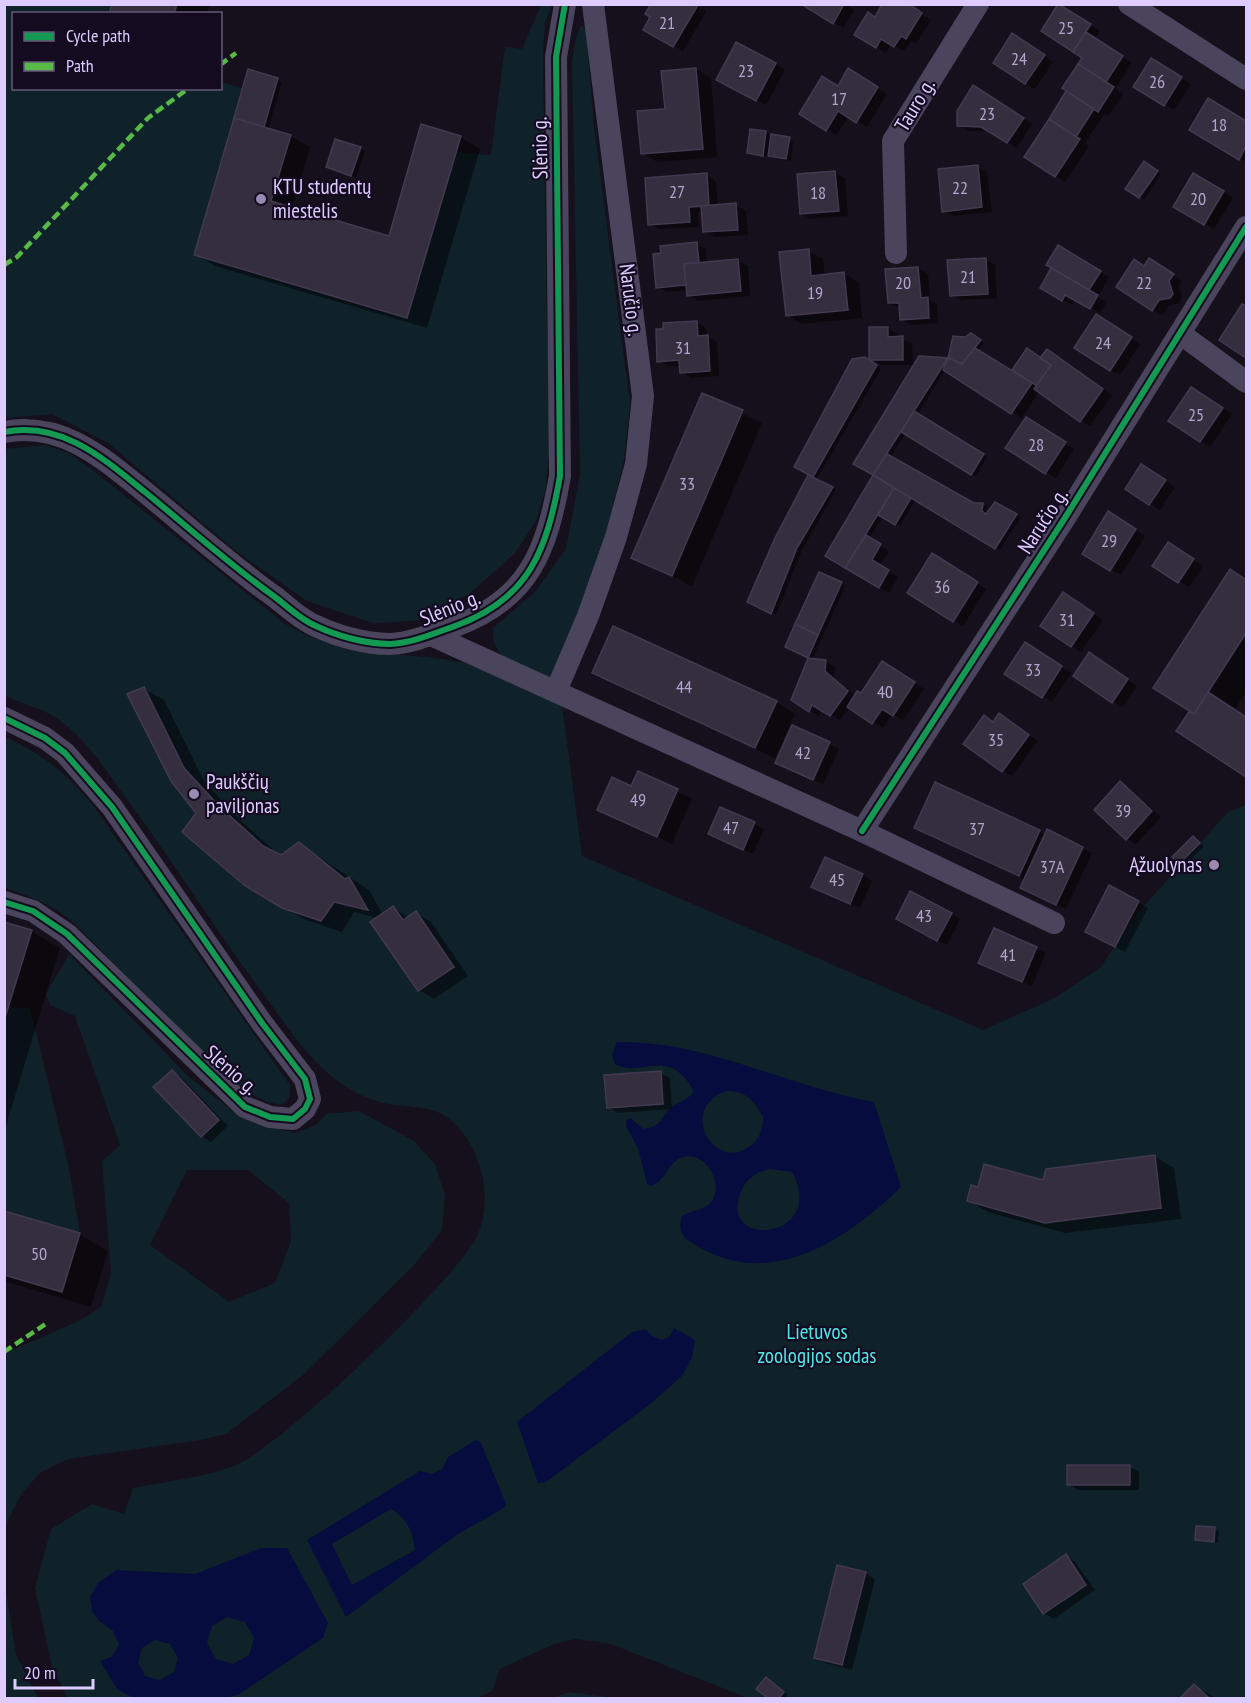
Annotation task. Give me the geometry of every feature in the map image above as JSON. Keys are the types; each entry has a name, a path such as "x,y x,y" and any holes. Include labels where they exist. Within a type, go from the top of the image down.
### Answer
{"street":[{"name":"Slėnio g.","path":"4,432 27,430 54,433 77,442 105,459 256,584 314,626 344,637 390,644 431,634 492,610 518,587 539,555 555,502 560,476 555,57 565,4"},
{"name":"Naručio g.","path":"556,691 588,616 616,537 636,464 643,396 593,4"},
{"name":"Tauro g.","path":"896,253 893,141 978,4"},
{"path":"1129,4 1246,79"},
{"name":"Naručio g.","path":"862,831 1181,334 1246,227"},
{"path":"1181,334 1246,382"},
{"path":"431,634 862,831 1054,923"},
{"name":"Slėnio g.","path":"4,718 45,738 65,753 112,807 262,1023 305,1079 310,1098 305,1109 293,1119 270,1117 245,1107 67,934 33,911 4,902"}],"green space":[{"path":"5,5 111,5 110,12 12,12 12,90 222,90 222,82 242,88 194,255 407,318 456,152 491,155 505,47 522,49 541,5 552,5 545,22 543,52 547,335 553,414 545,491 536,521 515,553 469,594 415,621 373,623 307,601 236,551 108,443 52,414 5,418"},
{"path":"581,25 586,30 594,126 630,404 624,460 601,555 551,679 520,667 503,656 497,649 493,628 535,592 566,549 580,474 572,61"},
{"name":"Lietuvos zoologijos sodas","path":"46,445 70,454 90,468 284,623 306,635 353,649 450,660 474,665 562,705 582,856 983,1030 1055,998 1101,967 1134,917 1228,812 1246,805 1246,1698 748,1698 608,1643 575,1639 554,1644 500,1669 492,1691 477,1698 68,1698 52,1667 35,1588 51,1529 92,1504 124,1514 133,1488 197,1476 234,1466 288,1429 366,1360 439,1286 478,1234 482,1220 484,1190 478,1160 463,1133 453,1122 435,1111 373,1100 355,1092 323,1069 285,1024 92,752 75,733 55,717 5,696 4,449"},
{"path":"5,737 31,750 52,765 92,804 290,1085 290,1097 283,1104 262,1099 235,1083 174,1027 70,920 31,897 5,888"},
{"path":"69,954 189,1077 230,1109 264,1125 295,1133 316,1125 326,1114 359,1111 414,1141 435,1164 445,1195 442,1230 415,1264 303,1375 226,1434 201,1440 68,1459 41,1472 21,1494 6,1525 5,1542 5,1353 79,1321 102,1306 111,1272 102,1161 120,1145 75,1016 50,1005 46,994","holes":["171,1070 219,1120 201,1137 153,1087","187,1170 248,1170 289,1203 291,1241 275,1283 229,1302 150,1245"]},
{"path":"9,1007 30,1008 68,1164 80,1233 5,1211 4,1021"},
{"path":"5,1585 16,1655 38,1698 5,1698"},
{"path":"569,1692 615,1698 553,1698"}],"shaded area":[{"path":"617,1042 650,1043 683,1048 810,1086 874,1102 901,1187 857,1224 833,1240 807,1253 781,1261 754,1263 726,1259 699,1247 683,1235 680,1227 682,1216 704,1207 715,1195 716,1187 711,1171 699,1159 684,1157 678,1159 656,1184 651,1186 647,1184 638,1148 626,1126 626,1120 631,1118 643,1129 656,1125 671,1108 692,1094 693,1089 683,1076 673,1069 664,1066 625,1068 615,1064 612,1055","holes":["726,1091 733,1091 749,1098 763,1117 759,1137 750,1146 737,1152 725,1151 714,1145 706,1136 703,1124 704,1111 711,1100","770,1169 792,1172 799,1194 796,1212 786,1223 772,1229 757,1229 744,1224 738,1212 740,1194 751,1177"]},
{"path":"674,1328 695,1340 692,1358 682,1376 649,1405 546,1482 538,1483 517,1422 632,1332 646,1329 652,1336 662,1340 670,1336"},
{"path":"476,1440 481,1443 506,1504 504,1508 458,1534 346,1617 307,1540 420,1471 432,1474 442,1469 448,1457","holes":["391,1509 408,1526 415,1550 352,1585 332,1544"]},
{"path":"261,1548 287,1548 328,1623 323,1638 238,1695 223,1698 134,1698 117,1689 100,1661 111,1657 119,1645 113,1631 99,1621 92,1611 90,1597 98,1583 116,1570 195,1574","holes":["227,1617 245,1622 254,1638 249,1655 233,1664 216,1659 207,1643 212,1626","155,1640 170,1644 178,1658 174,1672 160,1680 145,1676 138,1662 142,1648"]}],"building":[{"path":"111,4 177,4 175,12 110,12"},
{"path":"651,4 698,5 673,47 643,30 650,17 645,14"},
{"path":"801,4 844,4 833,24"},
{"path":"882,4 909,4 922,13 906,39 901,36 894,47 881,39 876,48 854,35 868,12 875,17"},
{"path":"1058,4 1091,24 1073,52 1041,31"},
{"path":"1086,32 1123,56 1106,82 1078,64 1082,58 1073,52"},
{"path":"1012,33 1045,55 1025,84 993,63"},
{"path":"736,42 776,63 756,101 716,80"},
{"path":"1151,58 1182,77 1164,106 1133,87"},
{"path":"1078,64 1114,87 1098,112 1062,88"},
{"path":"696,68 703,149 641,154 637,111 665,109 661,71"},
{"path":"848,68 878,87 856,123 838,111 826,131 799,114 822,76 838,86"},
{"path":"248,69 278,78 264,127 234,118"},
{"path":"973,85 1024,118 1007,143 981,127 957,126 957,111"},
{"path":"1066,91 1094,109 1076,137 1049,119"},
{"path":"1208,98 1246,121 1246,146 1239,160 1189,130"},
{"path":"234,118 291,135 271,201 389,236 421,124 461,136 407,318 194,255"},
{"path":"1049,119 1080,139 1055,177 1024,157"},
{"path":"750,129 766,131 763,156 747,153"},
{"path":"771,134 790,137 786,159 768,156"},
{"path":"335,139 361,147 351,176 326,167"},
{"path":"1144,161 1158,171 1139,198 1125,189"},
{"path":"978,165 982,207 942,212 938,169"},
{"path":"835,171 839,211 800,214 797,174"},
{"path":"707,173 709,206 689,207 690,222 648,225 645,178"},
{"path":"1193,173 1224,191 1204,225 1173,207"},
{"path":"736,203 738,230 703,232 701,206"},
{"path":"697,242 699,263 684,264 686,285 656,288 653,254 661,253 660,246"},
{"path":"1058,245 1101,271 1089,290 1046,265"},
{"path":"809,249 811,276 844,272 848,310 786,316 779,252"},
{"path":"986,258 988,294 950,296 947,260"},
{"path":"1149,258 1174,274 1169,281 1173,294 1170,298 1159,300 1152,311 1116,287 1134,259 1144,266"},
{"path":"738,259 741,291 687,296 684,264"},
{"path":"918,267 921,298 928,297 929,318 900,320 899,303 888,303 885,269"},
{"path":"1051,268 1098,295 1090,309 1065,295 1062,301 1040,288"},
{"path":"1242,304 1246,306 1246,358 1219,340"},
{"path":"1096,314 1132,337 1110,371 1074,348"},
{"path":"697,321 698,336 708,335 710,371 680,373 679,360 657,362 656,329 663,329 663,323"},
{"path":"869,327 888,327 888,337 903,336 903,360 869,360"},
{"path":"971,333 981,340 962,364 948,358 953,336 965,337"},
{"path":"975,348 1032,383 1011,414 943,370 948,358 962,364"},
{"path":"1027,348 1051,365 1037,386 1012,370"},
{"path":"1047,349 1103,389 1080,422 1034,389 1051,365 1040,358"},
{"path":"919,356 948,358 873,475 853,464"},
{"path":"865,357 877,365 813,477 794,467 852,359"},
{"path":"1191,387 1223,408 1200,442 1168,421"},
{"path":"702,393 743,410 672,576 631,558"},
{"path":"914,411 984,454 971,475 901,432"},
{"path":"1026,417 1066,442 1045,474 1005,448"},
{"path":"887,454 974,503 983,503 982,511 986,514 995,502 1017,514 995,549 873,475"},
{"path":"1141,464 1166,480 1149,505 1125,489"},
{"path":"808,475 833,487 797,548 771,614 747,602 775,538"},
{"path":"873,475 894,488 845,568 825,556"},
{"path":"894,488 911,498 895,525 878,515"},
{"path":"1108,511 1136,529 1110,571 1082,554"},
{"path":"866,535 881,544 872,560 889,570 879,588 845,568"},
{"path":"1168,542 1194,559 1178,583 1152,566"},
{"path":"932,553 978,582 953,622 907,593"},
{"path":"1230,569 1246,580 1246,633 1194,714 1153,688"},
{"path":"819,572 842,582 818,635 795,624"},
{"path":"1063,592 1094,613 1071,647 1040,626"},
{"path":"795,624 818,635 808,658 785,647"},
{"path":"613,626 777,701 755,748 592,673"},
{"path":"1025,642 1062,666 1042,698 1004,674"},
{"path":"1089,652 1128,679 1112,703 1073,676"},
{"path":"808,658 826,660 825,671 848,691 830,716 812,705 809,712 791,700"},
{"path":"882,661 915,682 893,716 882,709 872,724 847,707 857,691 861,693"},
{"name":"Paukščių paviljonas","path":"144,687 184,768 219,806 263,846 281,855 299,842 345,879 349,877 368,910 334,902 321,921 282,908 244,885 182,832 196,813 171,781 127,694"},
{"path":"1208,692 1246,717 1246,777 1176,731 1189,712 1194,714"},
{"path":"999,713 1029,735 1002,772 963,744 984,715 993,722"},
{"path":"792,725 830,742 813,780 775,763"},
{"path":"638,771 678,789 657,837 597,810 612,777 631,786"},
{"path":"1120,781 1152,811 1126,840 1094,810"},
{"path":"935,782 1040,830 1019,876 914,828"},
{"path":"720,807 755,822 743,850 708,834"},
{"path":"1047,829 1083,847 1056,905 1020,888"},
{"path":"1193,836 1200,843 1179,864 1172,857"},
{"path":"825,857 863,874 850,904 811,887"},
{"path":"1109,885 1139,901 1115,947 1085,932"},
{"path":"910,891 952,913 937,941 896,919"},
{"path":"393,906 403,920 416,911 454,967 418,991 370,922"},
{"path":"4,922 32,930 4,1021"},
{"path":"994,928 1037,947 1022,982 978,963"},
{"path":"172,1070 219,1120 201,1137 153,1087"},
{"path":"661,1071 663,1104 607,1108 604,1075"},
{"path":"1155,1155 1161,1208 1045,1223 967,1201 971,1185 978,1187 984,1164 1043,1180 1046,1169"},
{"path":"4,1211 80,1233 62,1292 4,1275"},
{"path":"1067,1465 1130,1465 1130,1485 1067,1485"},
{"path":"1196,1526 1215,1527 1214,1542 1195,1540"},
{"path":"1066,1554 1086,1585 1043,1614 1023,1584"},
{"path":"837,1565 866,1572 842,1665 814,1658"},
{"path":"766,1677 784,1692 779,1698 768,1698 756,1689"},
{"path":"1194,1684 1209,1698 1180,1698"}],"marked path":[{"path":"222,64 236,53"},
{"path":"4,265 17,257 148,118 186,90"},
{"path":"4,1352 47,1323"}],"cycle path":[{"path":"4,432 25,430 45,432 63,437 97,455 295,613 310,623 333,633 371,643 407,642 481,615 501,601 518,586 531,568 541,548 549,526 560,476 556,57 565,4"},
{"path":"862,831 1063,521 1246,227"},
{"path":"4,718 45,738 65,753 112,807 262,1023 305,1079 310,1099 305,1109 293,1119 270,1117 245,1107 67,934 33,911 4,902"}],"place":[{"name":"KTU studentų miestelis","path":"261,199"},
{"name":"Paukščių paviljonas","path":"194,794"},
{"name":"Ąžuolynas","path":"1214,865"}]}
